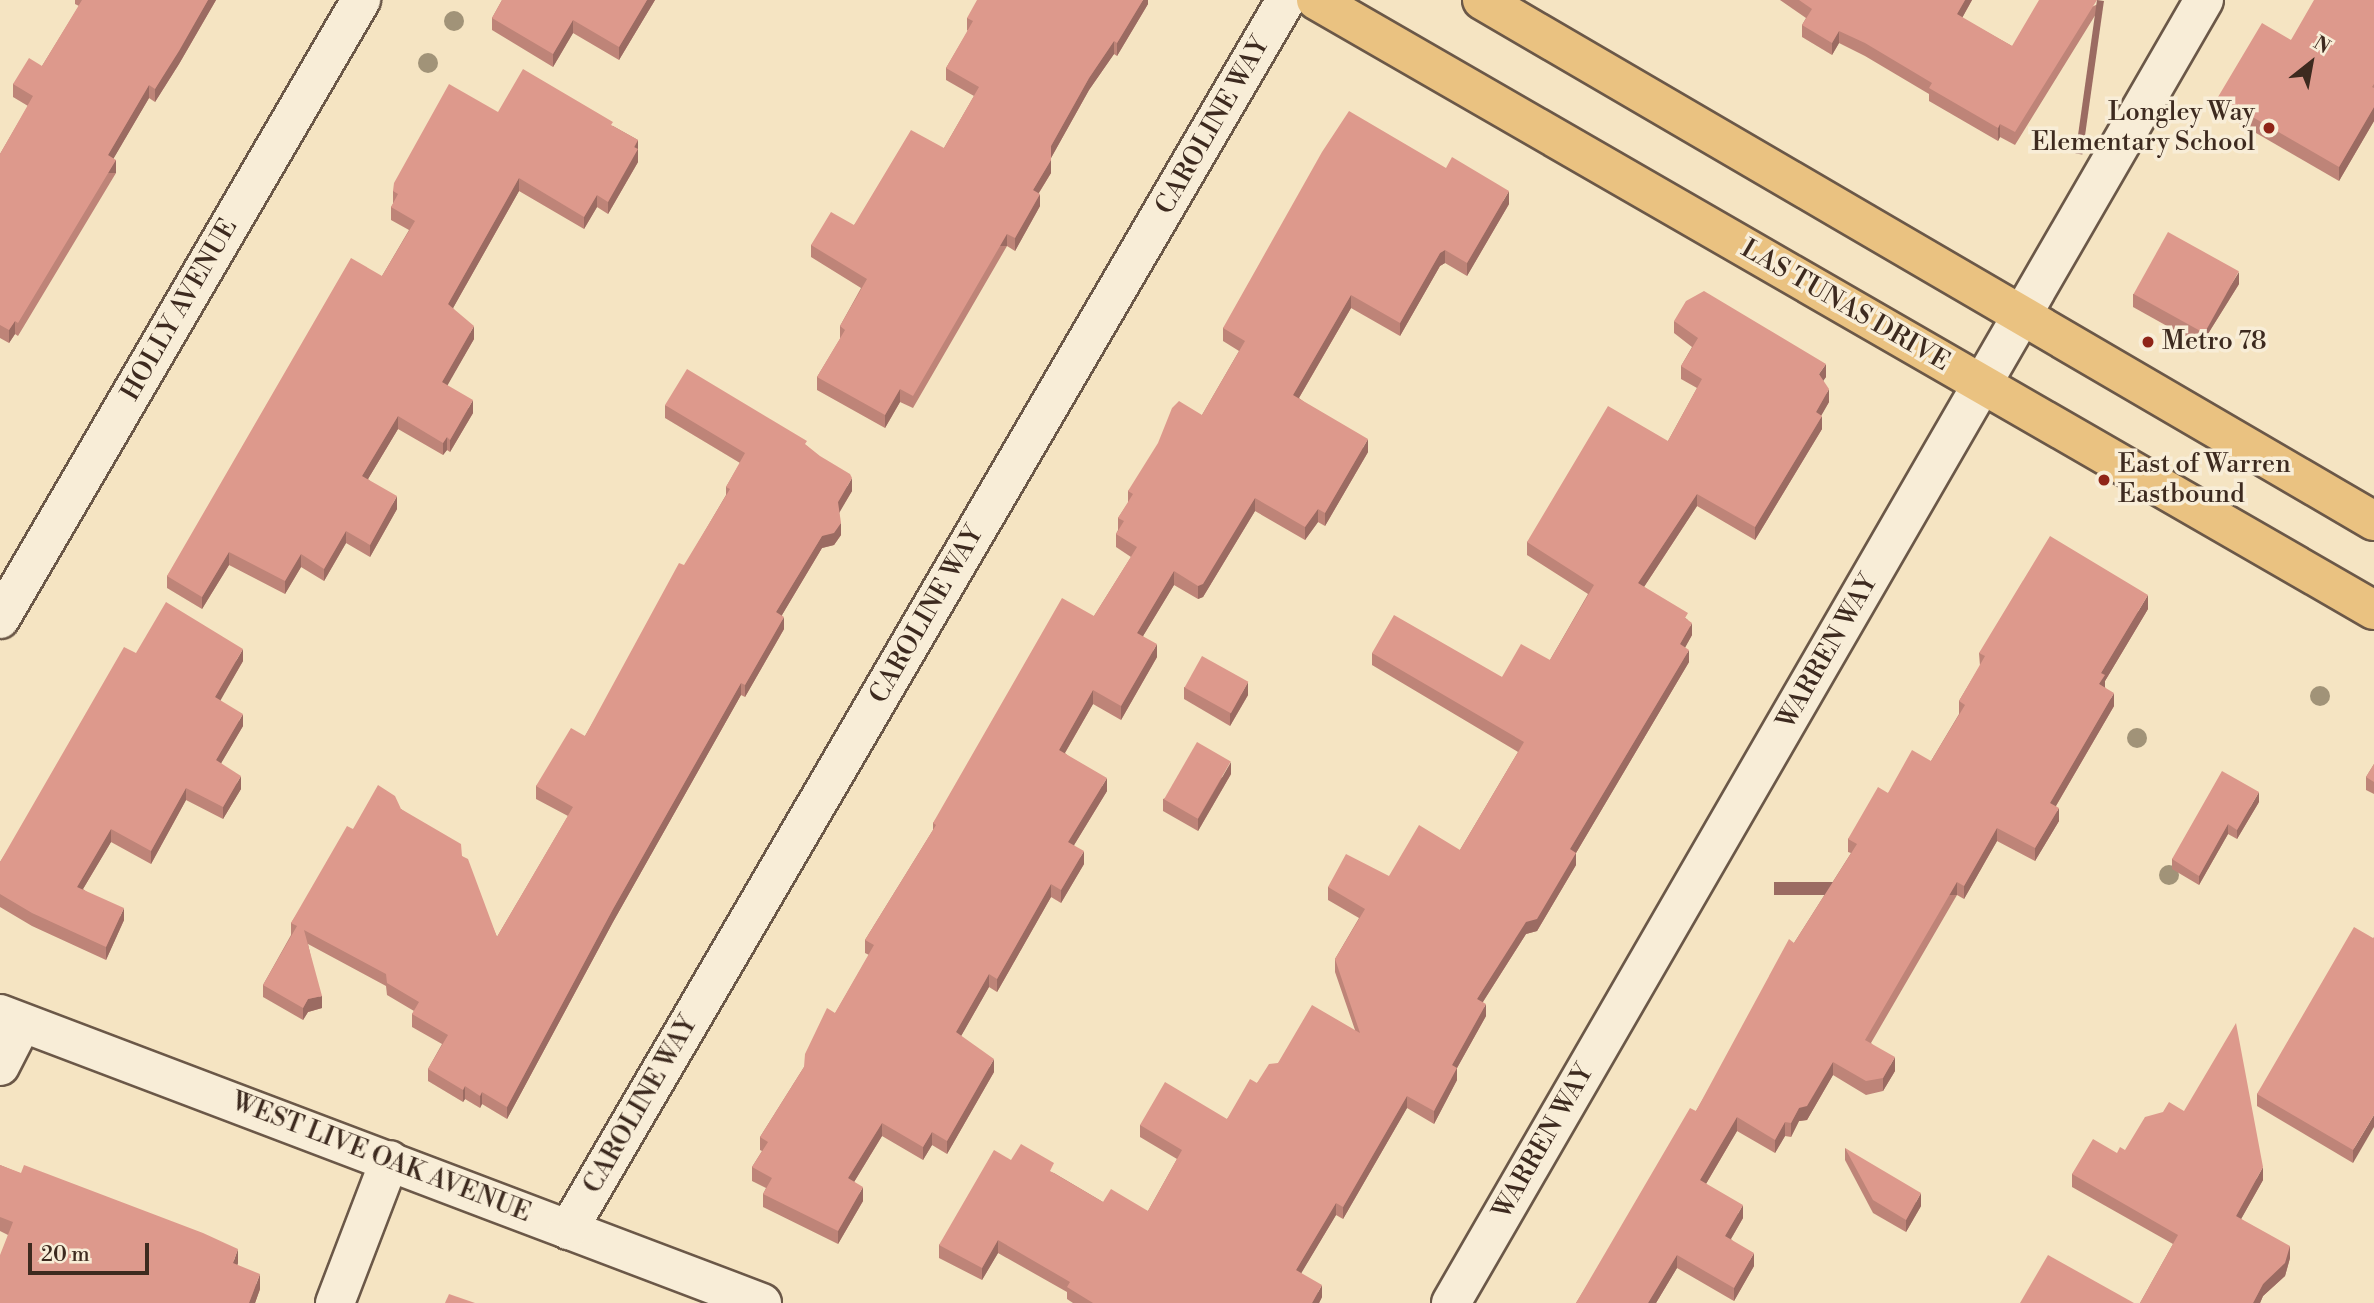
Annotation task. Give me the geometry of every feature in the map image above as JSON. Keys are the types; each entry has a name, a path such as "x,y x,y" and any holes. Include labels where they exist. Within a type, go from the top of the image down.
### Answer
{"main road":[{"name":"LAS TUNAS DRIVE","path":"1316,0 2374,610"},
{"path":"1482,0 2022,319 2374,521"}],"street":[{"name":"HOLLY AVENUE","path":"0,619 360,0"},
{"name":"CAROLINE WAY","path":"568,1230 1286,0"},
{"name":"WARREN WAY","path":"1451,1303 2204,0"},
{"name":"WEST LIVE OAK AVENUE","path":"11,1018 762,1303"},
{"path":"0,1066 11,1018"},
{"path":"335,1303 390,1160"}],"building":[{"path":"82,0 208,0 155,89 149,85 108,155 116,160 18,323 15,321 9,330 0,325 0,154 33,96 13,84 29,58 42,66"},
{"path":"502,0 647,0 619,47 573,20 553,54 492,18"},
{"path":"977,0 1143,0 1117,43 1114,41 1089,78 1051,146 1051,160 1033,190 1040,194 1015,238 1007,234 913,396 900,389 885,415 817,377 845,330 840,326 867,279 811,245 831,212 854,225 911,130 944,148 979,87 946,68 973,21 967,18"},
{"path":"1799,0 1965,0 1957,14 2012,46 2039,0 2097,0 2015,132 2000,124 1998,128 1929,88 1932,83 1865,43 1839,31 1832,43 1802,25 1812,9"},
{"path":"2314,0 2374,0 2374,107 2339,167 2218,97 2262,23 2291,40"},
{"path":"523,69 613,122 611,125 638,140 634,147 638,149 608,202 597,195 584,217 519,178 448,304 474,326 442,382 473,400 450,440 447,437 443,443 398,416 362,476 397,496 370,545 346,531 324,569 301,554 285,581 229,552 202,597 167,576 351,258 382,276 415,221 391,207 398,194 393,191 394,183 449,84 498,112"},
{"path":"1349,111 1446,168 1452,157 1509,191 1467,263 1445,250 1440,253 1400,323 1351,295 1293,395 1368,439 1325,513 1318,509 1305,527 1255,498 1203,584 1198,586 1174,571 1137,633 1157,644 1121,706 1093,690 1059,750 1107,778 1068,842 1084,851 1061,890 1051,884 997,979 989,974 956,1032 994,1059 947,1141 932,1132 923,1147 882,1123 848,1178 863,1187 838,1231 763,1194 772,1178 752,1167 768,1142 760,1137 804,1067 805,1054 827,1008 835,1013 874,945 865,940 936,825 933,823 1062,598 1094,616 1137,547 1116,534 1124,521 1118,518 1133,494 1128,491 1158,443 1172,408 1179,401 1202,415 1245,341 1223,328 1322,152"},
{"path":"2168,232 2239,271 2204,333 2134,294"},
{"path":"1704,291 1826,364 1819,374 1829,389 1816,412 1822,416 1755,527 1697,494 1638,583 1688,613 1685,618 1692,623 1680,644 1689,650 1570,849 1576,853 1537,919 1526,922 1477,999 1486,1004 1452,1065 1457,1068 1434,1111 1407,1096 1343,1207 1336,1203 1296,1270 1322,1285 1312,1303 1093,1303 1067,1287 1070,1282 998,1240 982,1268 939,1245 994,1150 1011,1160 1021,1144 1054,1163 1050,1171 1103,1202 1111,1189 1148,1211 1182,1150 1140,1125 1165,1082 1227,1119 1250,1079 1257,1083 1269,1064 1278,1063 1312,1005 1360,1033 1335,959 1365,909 1328,887 1346,854 1389,876 1419,825 1460,850 1524,742 1372,653 1394,615 1502,677 1521,644 1550,660 1594,585 1527,542 1608,406 1668,441 1702,379 1681,366 1698,338 1674,321 1686,301"},
{"path":"687,369 807,441 805,444 852,478 838,502 841,523 834,533 822,536 776,612 784,617 745,685 741,683 613,909 507,1107 482,1092 480,1096 465,1086 463,1090 428,1069 448,1035 412,1014 419,1002 387,983 386,974 304,930 322,996 308,999 303,1008 263,985 297,926 291,923 347,826 353,829 378,785 395,796 401,809 461,844 462,856 468,859 497,937 573,807 536,786 571,728 585,736 679,563 684,565 730,489 726,487 745,453 665,405"},
{"path":"2050,536 2148,595 2101,673 2105,675 2099,684 2114,693 2050,803 2059,808 2035,848 1997,828 1964,886 1957,882 1865,1040 1895,1057 1883,1078 1866,1081 1833,1062 1807,1106 1799,1108 1791,1123 1785,1122 1775,1140 1737,1117 1700,1180 1743,1205 1725,1236 1754,1253 1734,1288 1677,1255 1648,1303 1576,1303 1690,1108 1696,1111 1789,939 1794,943 1857,844 1848,839 1878,787 1888,793 1912,750 1931,761 1965,705 1959,701 1985,656 1979,653"},
{"path":"166,602 243,649 215,697 243,714 216,760 241,776 223,807 186,788 151,851 111,829 77,887 124,908 106,947 32,913 0,894 0,862 124,647 136,653"},
{"path":"1202,656 1248,682 1231,713 1185,687"},
{"path":"1197,742 1231,761 1198,819 1164,799"},
{"path":"2374,764 2374,782 2366,777"},
{"path":"2222,771 2259,792 2237,830 2228,824 2199,876 2172,859"},
{"path":"2354,927 2374,937 2374,1115 2353,1150 2257,1094"},
{"path":"2236,1023 2263,1167 2236,1216 2290,1246 2285,1263 2263,1284 2253,1303 2140,1303 2178,1235 2072,1174 2093,1139 2117,1153 2120,1147 2125,1150 2145,1117 2163,1112 2169,1102 2184,1111"},
{"path":"1845,1148 1921,1193 1906,1220 1873,1200"},
{"path":"0,1165 21,1173 24,1165 203,1233 238,1249 233,1263 260,1274 249,1303 0,1303 0,1255 13,1222 0,1217"},
{"path":"2048,1255 2134,1303 2020,1303"},
{"path":"449,1294 475,1303 445,1303"}],"place":[{"name":"Longley Way Elementary School","path":"2269,128"},
{"name":"Metro 78","path":"2148,342"},
{"name":"East of Warren Eastbound","path":"2104,480"}]}
